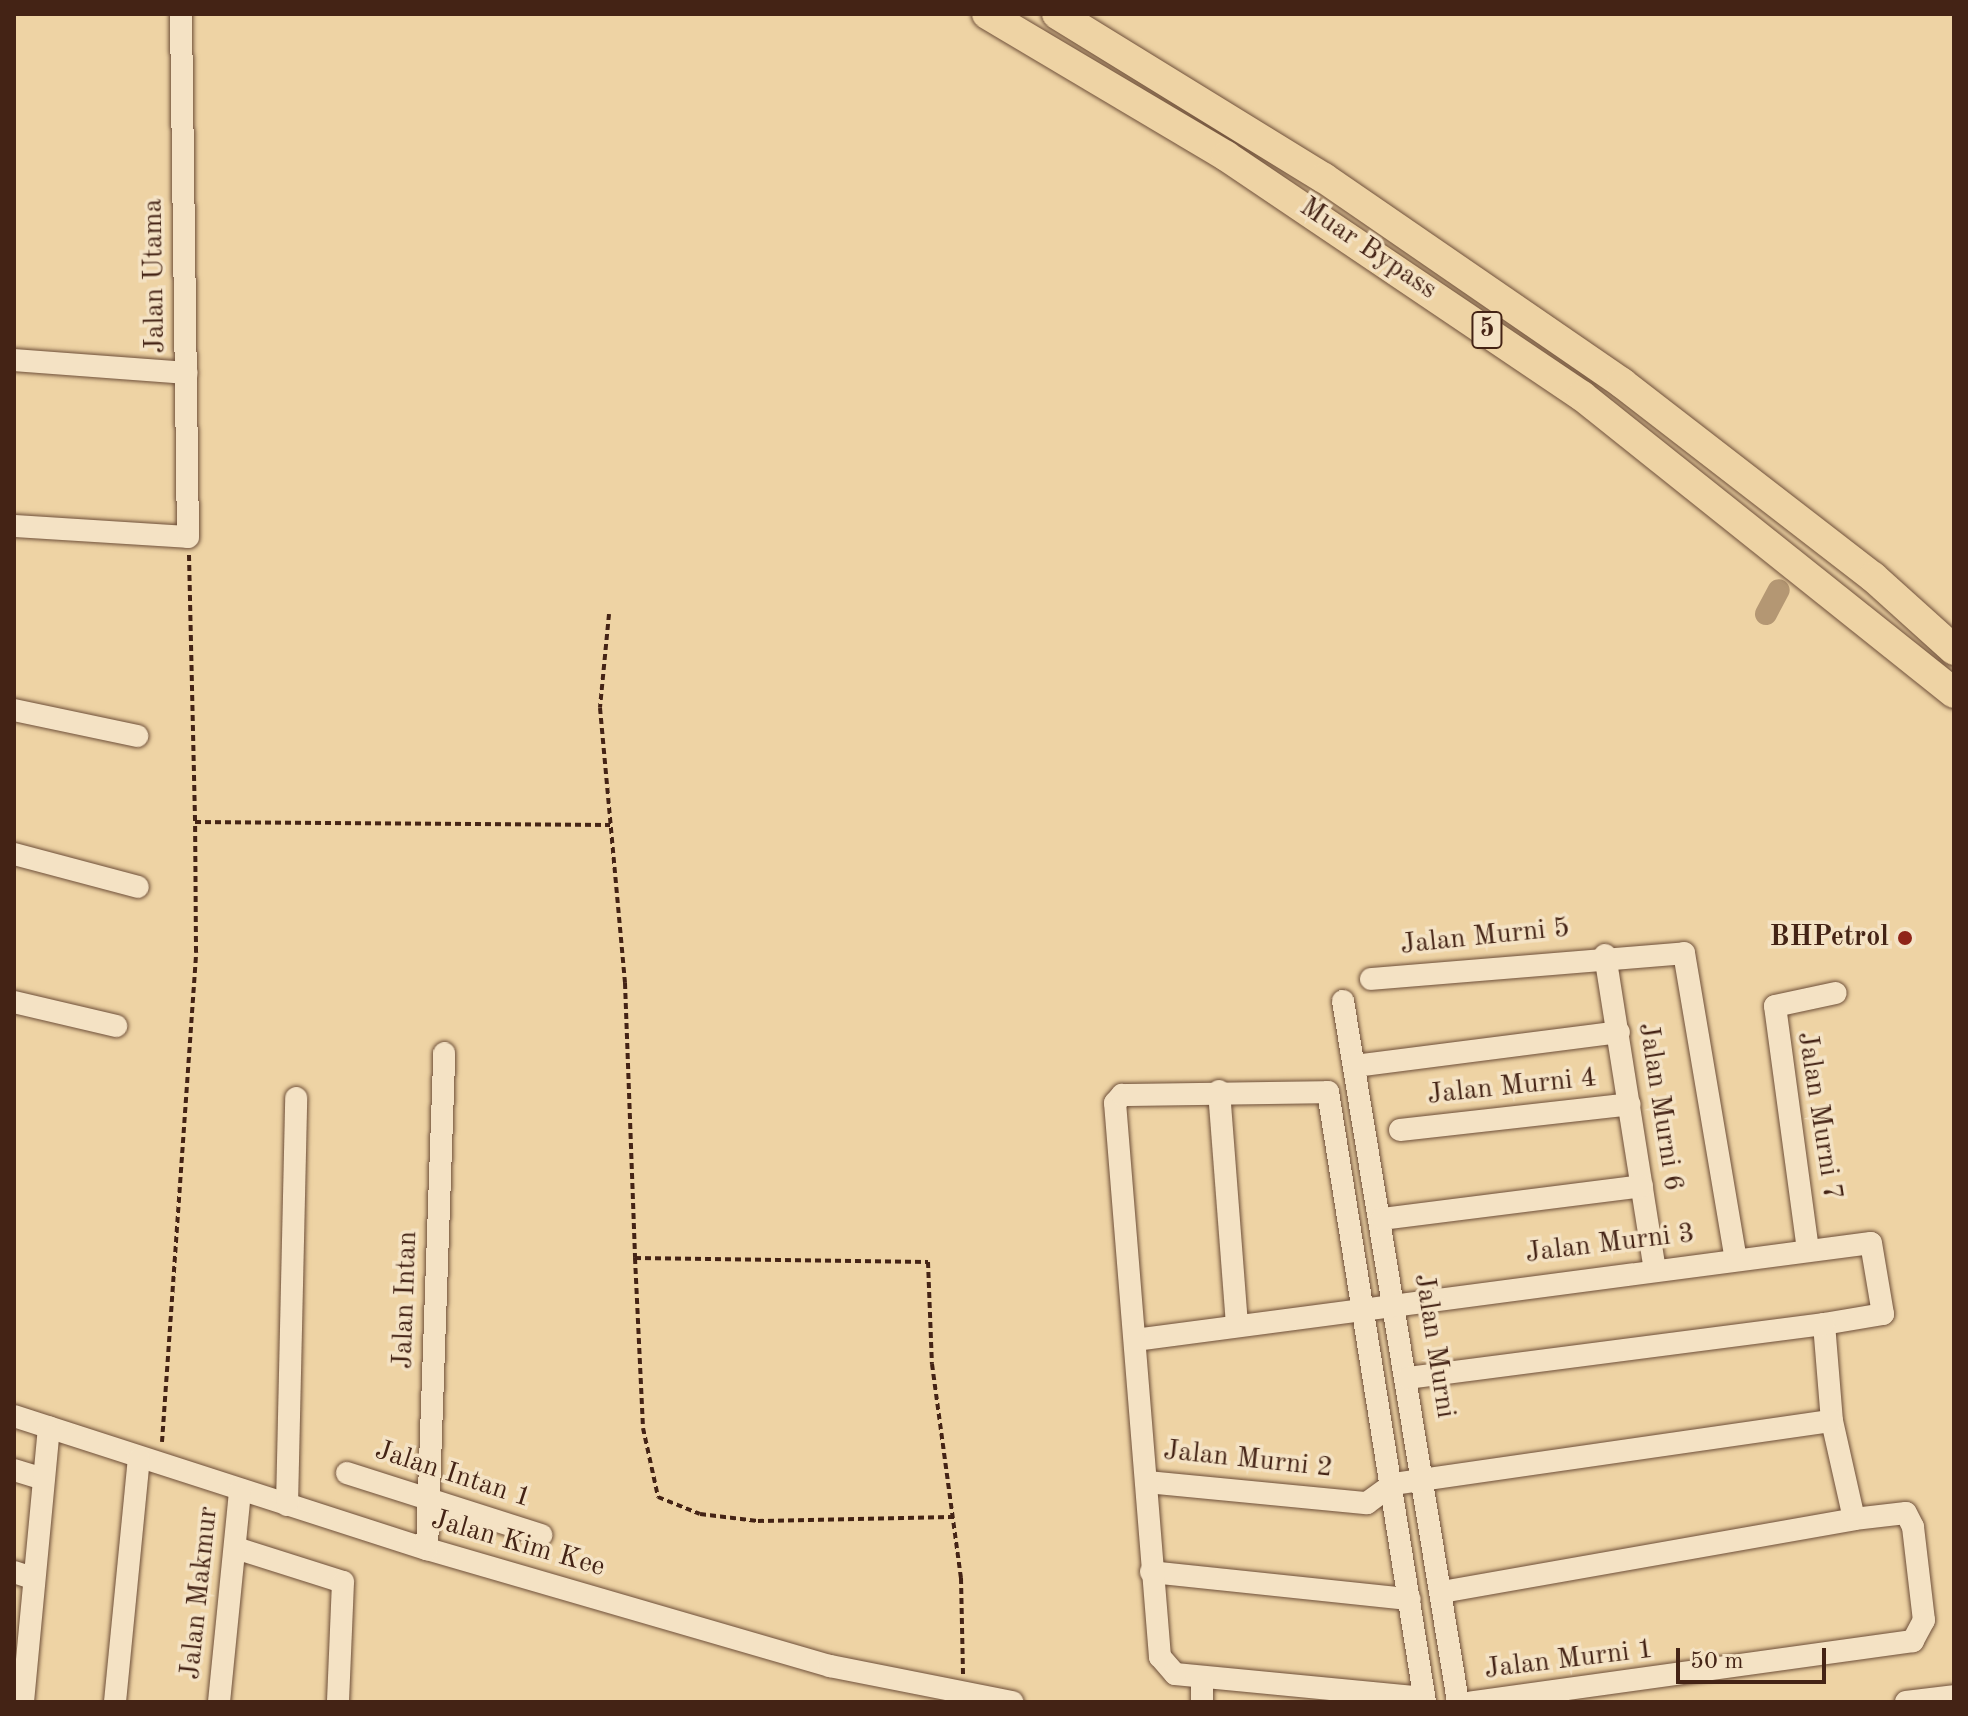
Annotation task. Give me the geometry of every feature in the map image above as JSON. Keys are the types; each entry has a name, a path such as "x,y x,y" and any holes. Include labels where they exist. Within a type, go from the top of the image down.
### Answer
{"highway":[{"name":"Muar Bypass","path":"987,14 1226,156 1569,387 1730,508 1954,693"},
{"name":"Muar Bypass","path":"1057,14 1324,178 1622,383 1873,577 1954,650"}],"street":[{"name":"Jalan Utama","path":"181,14 188,537"},
{"path":"14,360 187,373"},
{"path":"14,526 188,537"},
{"path":"14,710 137,736"},
{"path":"14,854 138,887"},
{"name":"Jalan Murni 5","path":"1371,979 1605,955 1684,953 1736,1260"},
{"name":"Jalan Murni 6","path":"1605,955 1655,1269"},
{"name":"Jalan Murni 7","path":"1808,1250 1775,1006 1836,993"},
{"name":"Jalan Murni","path":"1343,1001 1397,1301 1458,1702"},
{"path":"14,1002 116,1026"},
{"path":"1355,1066 1619,1032"},
{"name":"Jalan Intan","path":"427,1549 444,1053"},
{"path":"1219,1091 1237,1325"},
{"name":"Jalan Murni 2","path":"1363,1305 1328,1092 1219,1091 1117,1097 1147,1482 1367,1503 1393,1484 1832,1421"},
{"path":"287,1505 296,1098"},
{"name":"Jalan Murni 4","path":"1400,1130 1630,1104"},
{"path":"1382,1219 1642,1186"},
{"name":"Jalan Murni 3","path":"1135,1340 1363,1305 1864,1243 1875,1247 1883,1314 1824,1324"},
{"path":"1147,1482 1151,1572 1160,1657 1175,1674 1202,1690 1425,1700 1363,1305"},
{"path":"1408,1378 1824,1324 1832,1421 1854,1519 1442,1592"},
{"name":"Jalan Kim Kee","path":"14,1416 427,1549 830,1666 1012,1702"},
{"path":"23,1702 24,1575 43,1479 49,1427"},
{"path":"115,1702 150,1462"},
{"path":"14,1470 43,1479"},
{"name":"Jalan Intan 1","path":"347,1473 430,1497 541,1535"},
{"name":"Jalan Makmur","path":"219,1702 240,1490"},
{"name":"Jalan Murni 1","path":"1471,1702 1920,1638 1924,1620 1906,1513 1854,1519"},
{"path":"236,1548 343,1582 338,1702"},
{"path":"1151,1572 1410,1599"},
{"path":"1914,1702 1954,1696"}],"path":[{"path":"150,1462 196,952 188,537"},
{"path":"609,614 600,708 625,983 635,1258 635,1346 647,1466 658,1497 700,1514 758,1521 951,1517"},
{"path":"195,822 610,825"},
{"path":"635,1258 928,1262 951,1517 961,1578 961,1692"}],"waterway":[{"path":"1766,614 1779,590"}],"place":[{"name":"BHPetrol","path":"1905,938"}]}
